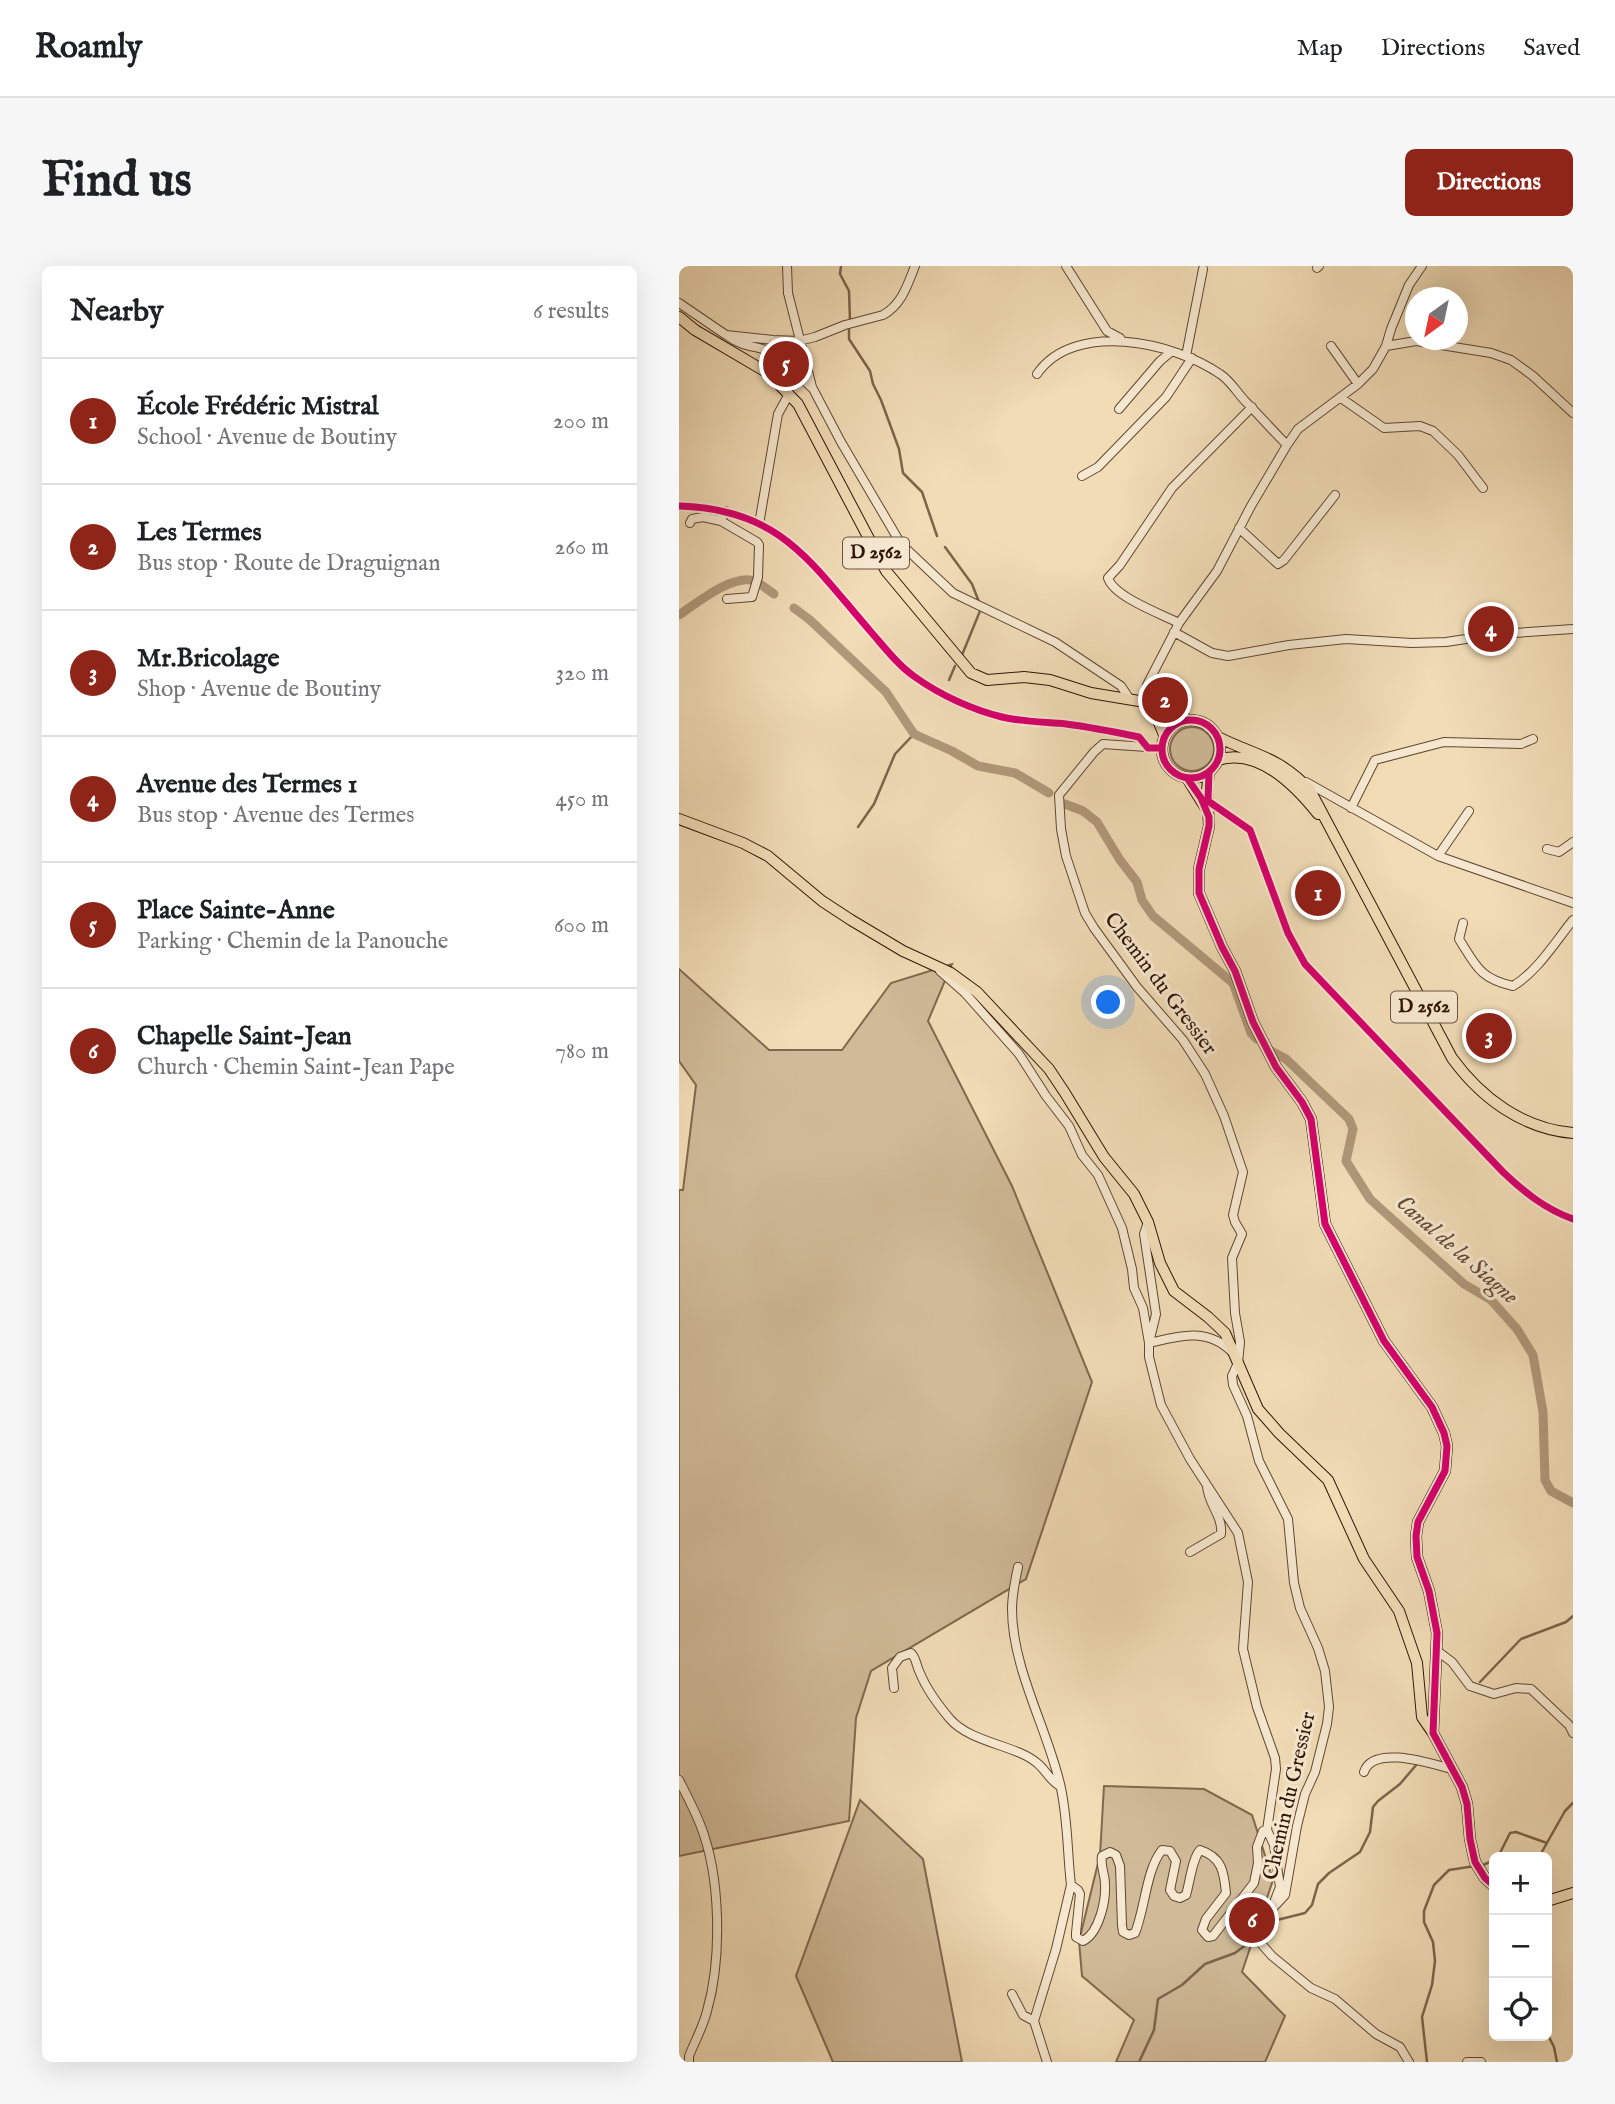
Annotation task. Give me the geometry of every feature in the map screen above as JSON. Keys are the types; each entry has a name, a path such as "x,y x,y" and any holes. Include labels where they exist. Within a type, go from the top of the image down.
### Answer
{"main road":[{"name":"D 2562","path":"679,317 695,330 759,367 798,404 886,571 930,622 964,668 987,680 1037,678 1091,693 1129,698 1187,719"},
{"path":"1145,702 1155,713 1164,735"},
{"path":"1187,719 1203,722 1212,728 1218,737 1218,760 1209,772 1195,778 1179,776 1166,765 1161,748 1164,735 1170,727 1187,719"},
{"name":"D 2562","path":"1218,737 1270,758 1289,769 1310,790 1427,1013 1460,1070 1502,1108 1535,1125 1573,1133"},
{"name":"D 2562","path":"1218,760 1236,755 1246,757 1279,774 1328,826"},
{"path":"1209,772 1209,826 1199,869 1199,893 1271,1057 1311,1119 1325,1224 1384,1341 1432,1406 1444,1433 1447,1446 1445,1471 1418,1522 1416,1536 1417,1557 1434,1608 1437,1633 1433,1733"},
{"path":"1187,778 1201,798 1209,817"},
{"path":"679,820 743,843 768,856 822,901 851,920 903,951 951,973 977,992 1049,1069 1104,1157 1135,1194 1148,1222 1160,1263 1174,1291 1225,1334 1258,1409 1279,1433 1328,1479 1364,1559 1399,1611 1417,1663 1422,1717 1462,1787 1475,1862 1489,1882"},
{"path":"1552,1899 1573,1893"}],"street":[{"path":"787,266 788,293 812,387 901,544 953,593 1055,642 1121,686 1129,698"},
{"path":"726,335 799,341 883,315 895,308 901,299 915,266"},
{"path":"1066,266 1107,331 1122,340"},
{"path":"1145,702 1147,685 1174,632 1217,571 1287,445 1298,429 1341,398 1373,369 1386,346 1409,285 1422,266"},
{"path":"1081,476 1098,467 1166,397 1189,357 1203,269"},
{"path":"679,303 739,344 782,357 812,387"},
{"path":"1037,374 1055,355 1094,341 1122,340 1189,357 1223,375 1287,445"},
{"path":"1386,346 1416,341 1491,353 1511,360 1533,376 1573,413"},
{"path":"1331,346 1358,384"},
{"path":"1119,409 1171,352"},
{"path":"759,524 778,414 789,394"},
{"path":"1341,398 1384,428 1420,426 1433,431 1458,455 1483,488"},
{"path":"1179,623 1121,594 1109,583 1108,578 1120,565 1173,488 1252,407"},
{"path":"1239,528 1278,564 1284,561 1335,495"},
{"path":"679,506 725,512 759,524 785,538 808,557 897,662 936,690 1002,717 1087,727 1139,737 1148,748"},
{"path":"721,521 725,512"},
{"path":"689,523 692,519 703,517 721,521 759,545 758,577 752,597 727,599"},
{"path":"1174,632 1212,653 1228,656 1289,645 1346,639 1446,642 1499,634 1573,629"},
{"path":"1351,808 1375,760 1434,743 1521,744 1533,738"},
{"name":"Chemin du Gressier","path":"1161,748 1104,744 1094,752 1059,795 1061,829 1066,856 1085,913 1137,987 1197,1060 1224,1116 1243,1177 1233,1215 1242,1234 1232,1258 1235,1313 1240,1342 1232,1376 1233,1385 1247,1416 1259,1461 1287,1519 1294,1583 1300,1608 1324,1667 1329,1707 1315,1772 1305,1794 1297,1826 1285,1895 1271,1910"},
{"path":"1289,769 1321,792 1438,856 1573,902"},
{"path":"1279,774 1301,788 1321,792"},
{"path":"1438,856 1469,811"},
{"path":"1547,849 1559,852 1573,842"},
{"path":"1463,923 1459,939 1478,971 1501,984 1513,986 1534,967 1573,920"},
{"path":"933,964 965,993 1019,1054 1069,1126 1082,1155 1098,1175 1122,1228 1134,1288 1143,1308 1149,1357 1161,1405 1190,1459 1238,1533 1248,1582 1243,1649 1257,1707 1275,1758 1267,1830 1274,1845 1280,1887 1271,1910 1259,1923 1258,1939 1272,1956 1311,1988 1335,1999 1376,2034 1400,2047 1409,2062"},
{"path":"1148,1222 1144,1234 1156,1314 1149,1343"},
{"path":"1149,1343 1184,1335 1220,1340 1236,1358"},
{"path":"1190,1552 1221,1534 1221,1522 1207,1496 1207,1483"},
{"path":"1018,1567 1012,1607 1013,1630 1028,1690 1053,1756 1060,1786 1071,1885 1056,1949 1034,2021 1047,2062"},
{"path":"1436,1650 1452,1662 1470,1686 1494,1693 1516,1688 1531,1689 1573,1732"},
{"path":"894,1688 892,1668 900,1657 911,1653 915,1657 920,1674 952,1722 985,1742 1031,1759 1060,1786"},
{"path":"1364,1772 1365,1767 1372,1762 1391,1758 1414,1758 1452,1769"},
{"path":"679,1780 701,1826 713,1878 719,1927 707,2015 689,2056 689,2062"},
{"path":"1071,1885 1080,1894 1076,1937 1083,1941 1093,1933 1105,1897 1105,1882 1100,1866 1102,1856 1110,1852 1116,1855 1120,1866 1123,1932 1129,1935 1135,1933 1139,1923 1149,1883 1162,1850 1170,1851 1176,1861 1170,1890 1174,1896 1180,1898 1186,1895 1195,1856 1200,1850 1212,1854 1224,1872 1226,1893 1206,1919 1202,1930 1208,1937 1213,1936 1254,1883 1258,1863 1257,1847 1263,1831 1267,1830"},
{"path":"1012,1994 1023,2015 1034,2021"},
{"path":"1467,2062 1481,2062"}],"shaded area":[{"path":"1192,727 1201,728 1208,733 1213,740 1213,758 1208,765 1201,770 1192,771 1183,770 1176,765 1171,758 1170,749 1171,740 1176,733 1183,728"},
{"path":"952,964 928,1021 1012,1186 1092,1382 1026,1579 871,1671 856,1718 849,1821 679,1856 679,1190 683,1190 696,1085 679,1061 679,969 769,1050 842,1050 891,983"},
{"path":"1104,1786 1204,1789 1252,1815 1273,1880 1242,1972 1285,2016 1265,2062 1116,2062 1134,2020 1082,1976 1079,1941 1100,1855"},
{"path":"860,1800 923,1859 962,2062 833,2062 796,1976"}],"waterway":[{"path":"841,266 840,274 849,291 850,321"},
{"path":"849,328 849,339 870,371 881,400 899,449 903,473 922,492 937,536"},
{"path":"945,547 972,584 979,602"},
{"name":"Canal de la Siagne","path":"679,615 715,590 736,581 755,581 774,594"},
{"name":"Canal de la Siagne","path":"794,608 886,692 914,734 978,766 1015,773 1049,793"},
{"path":"962,655 980,611"},
{"path":"949,680 955,666"},
{"path":"858,827 874,804 895,754 914,734"},
{"name":"Canal de la Siagne","path":"1065,804 1083,811 1097,822 1137,882 1142,900 1153,916 1233,983 1251,1033 1257,1039"},
{"name":"Canal de la Siagne","path":"1271,1051 1286,1059 1349,1119 1353,1129 1346,1161 1370,1199 1464,1284 1491,1300 1517,1329 1533,1355 1543,1412 1545,1480 1551,1491 1573,1503"},
{"path":"1480,1682 1521,1639 1566,1622 1573,1616"},
{"path":"1267,1928 1273,1921 1305,1913 1312,1905 1318,1884 1360,1852 1370,1832 1373,1807 1400,1784 1417,1764"},
{"path":"1542,1852 1565,1811 1573,1803"},
{"path":"1500,1852 1510,1833 1516,1832 1547,1843"},
{"path":"1481,1866 1489,1862"},
{"path":"1427,2062 1422,2017 1432,1985 1435,1961 1433,1942 1424,1922 1424,1911 1434,1885 1449,1870 1475,1866"},
{"path":"1139,2062 1154,2030 1158,1999 1182,1985 1205,1964 1235,1953 1247,1944"},
{"path":"1551,2041 1557,2062"}],"cycle path":[{"path":"679,506 714,509 743,517 790,544 830,583 897,662 925,684 946,696 1002,717 1112,731 1139,737 1148,748 1161,748"},
{"path":"1185,720 1197,720 1212,728 1220,743 1220,749 1220,755 1212,770 1197,778 1185,778 1170,770 1162,755 1162,743 1170,728 1185,720"},
{"path":"1209,772 1208,801 1250,830 1288,933 1305,964 1503,1172 1535,1199 1573,1219"},
{"path":"1187,778 1201,798 1209,817 1199,869 1199,893 1235,971 1253,1022 1276,1067 1311,1119 1325,1224 1384,1341 1432,1407 1444,1433 1447,1446 1445,1471 1418,1522 1416,1536 1417,1557 1429,1591 1437,1633 1433,1733 1462,1787 1475,1862 1489,1882"}],"place":[{"name":"Place Sainte-Anne","path":"786,364"},
{"name":"Avenue des Termes 1","path":"1491,629"},
{"name":"Les Termes","path":"1165,700"},
{"name":"École Frédéric Mistral","path":"1318,893"},
{"name":"Mr.Bricolage","path":"1489,1036"},
{"name":"Chapelle Saint-Jean","path":"1252,1920"}]}
